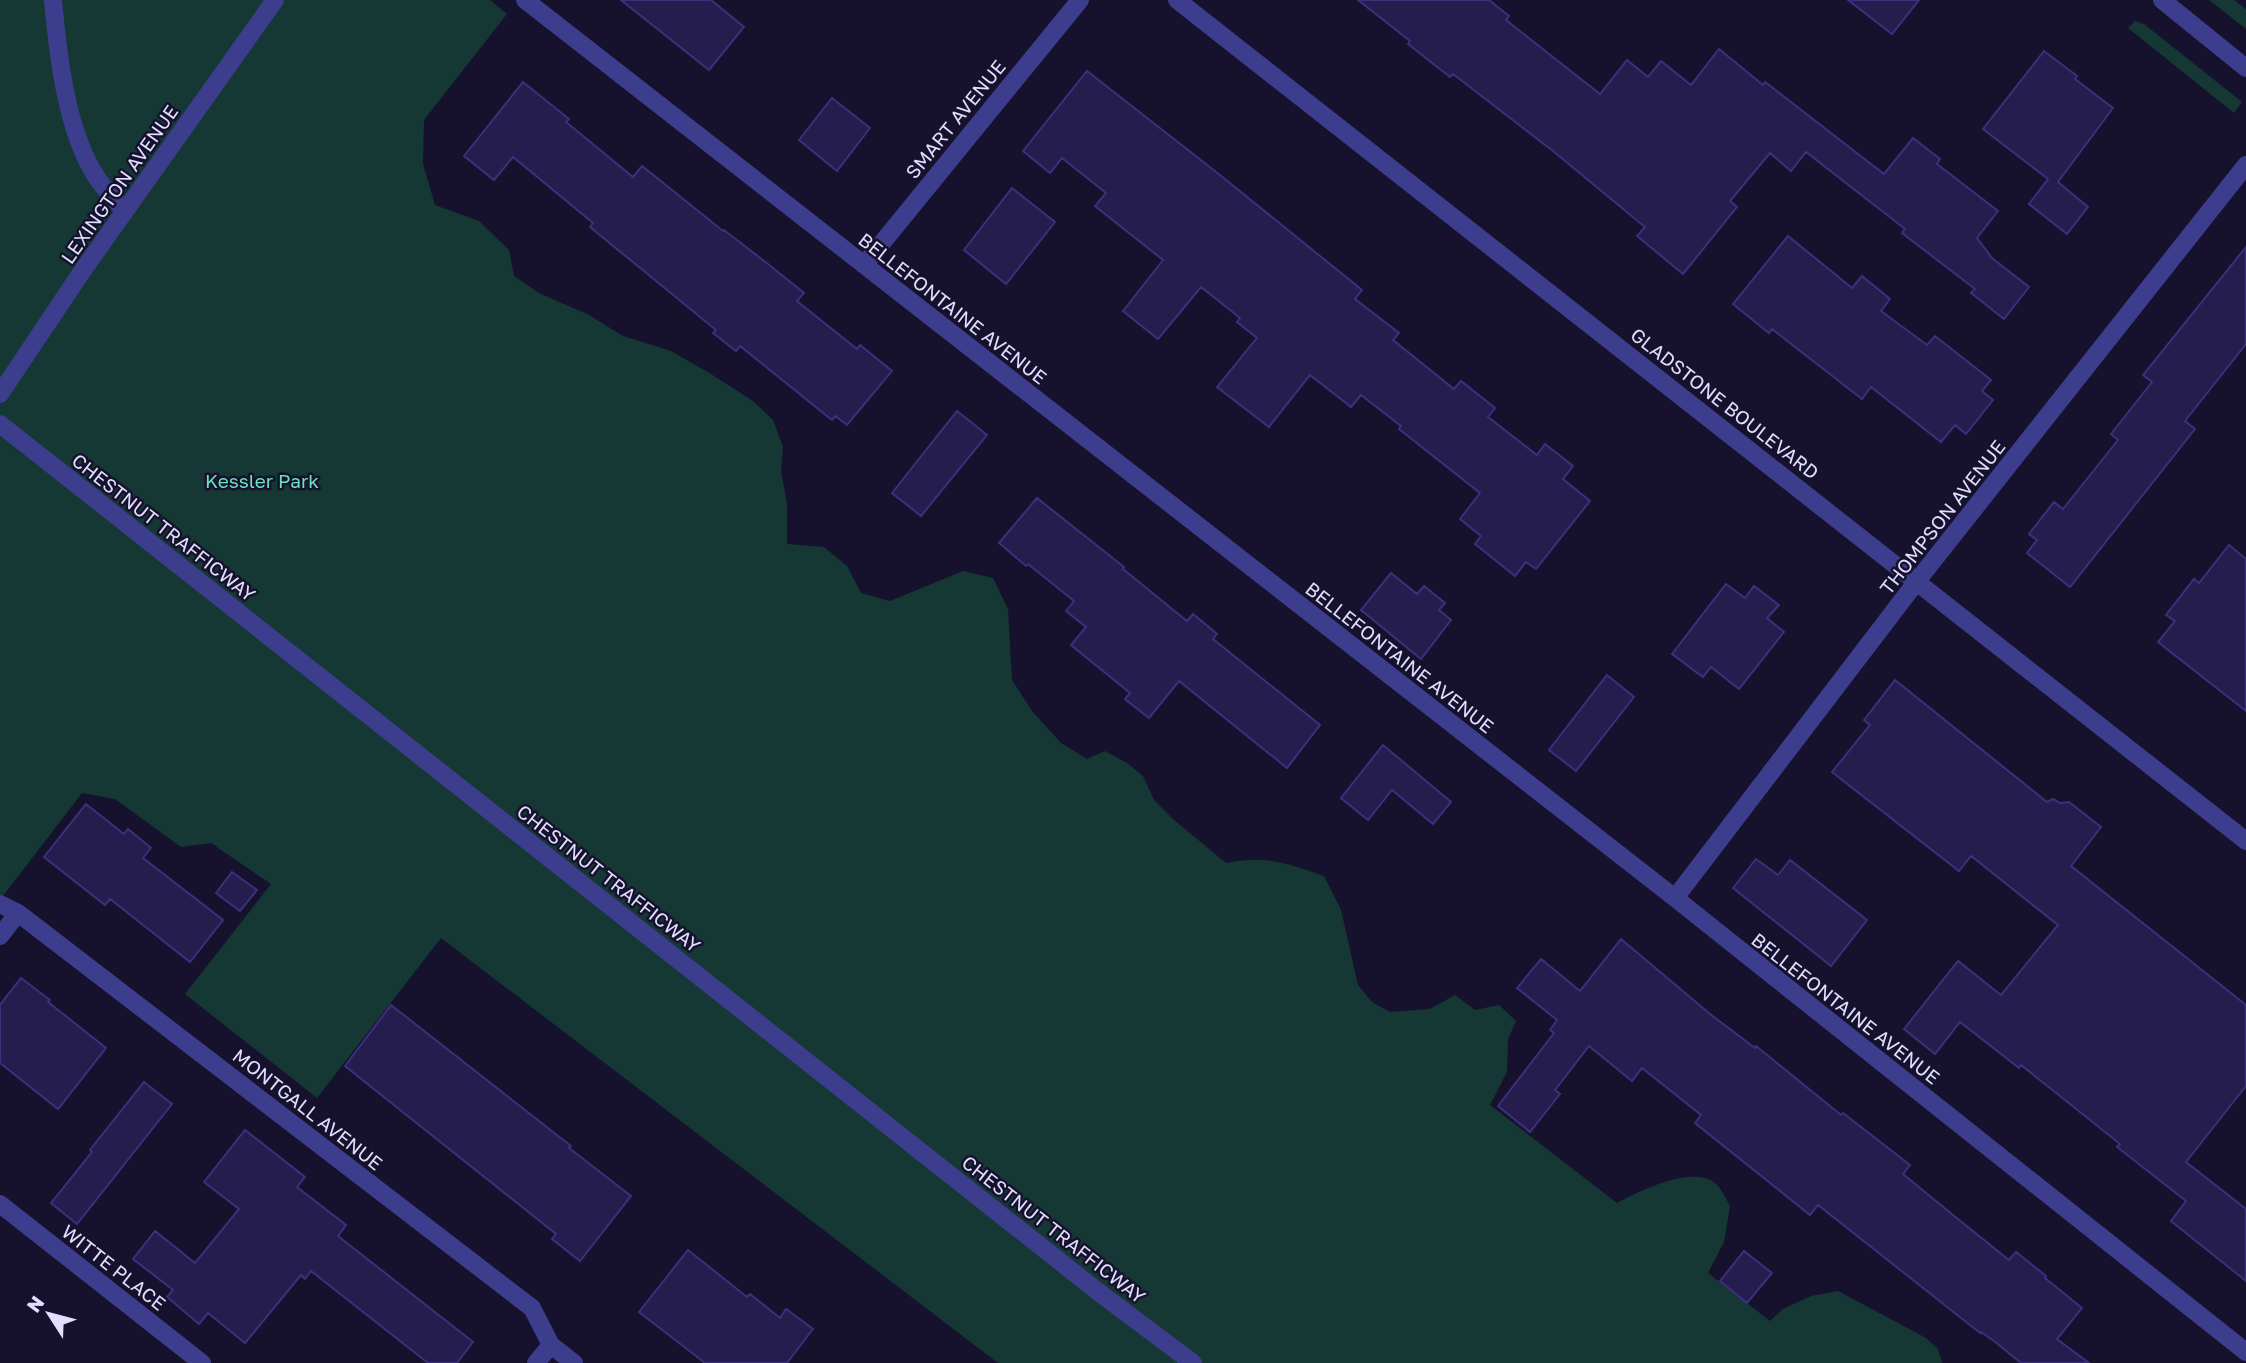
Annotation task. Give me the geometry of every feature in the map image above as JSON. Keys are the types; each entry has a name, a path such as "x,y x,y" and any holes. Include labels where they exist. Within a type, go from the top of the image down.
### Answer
{"street":[{"path":"53,0 65,89 76,131 97,178 125,211"},
{"name":"LEXINGTON AVENUE","path":"0,394 83,270 275,0"},
{"name":"BELLEFONTAINE AVENUE","path":"525,0 1675,898 2246,1352"},
{"name":"SMART AVENUE","path":"864,265 1080,0"},
{"name":"GLADSTONE BOULEVARD","path":"1177,0 2246,841"},
{"path":"2162,0 2246,68"},
{"name":"THOMPSON AVENUE","path":"1675,898 1917,582 2246,165"},
{"name":"CHESTNUT TRAFFICWAY","path":"0,424 1101,1294 1193,1363"},
{"name":"MONTGALL AVENUE","path":"0,904 18,913 532,1308 551,1345 575,1363"},
{"path":"0,936 18,913"},
{"name":"WITTE PLACE","path":"0,1204 202,1363"},
{"path":"536,1363 551,1345"}],"green space":[{"name":"Kessler Park","path":"0,0 490,0 507,14 424,120 423,164 435,205 479,221 509,250 514,276 539,293 589,315 623,336 671,351 753,401 773,420 783,447 781,472 787,503 787,544 824,547 847,566 861,593 890,601 963,571 993,578 1008,609 1012,680 1032,711 1061,743 1087,759 1105,751 1127,763 1143,776 1154,800 1226,863 1265,860 1324,876 1341,910 1358,985 1372,1002 1390,1012 1430,1009 1455,995 1475,1010 1499,1005 1516,1021 1508,1039 1507,1072 1490,1105 1617,1203 1680,1178 1705,1178 1715,1183 1730,1206 1724,1242 1708,1273 1770,1321 1783,1309 1811,1296 1838,1291 1926,1338 1938,1349 1942,1363 998,1363 441,938 317,1098 185,994 271,884 211,843 181,847 115,799 82,793 0,900"},
{"path":"2209,0 2234,0 2246,9 2246,29"},
{"path":"2135,21 2144,24 2242,102 2234,113 2128,28"}],"building":[{"path":"621,0 711,0 744,27 709,70"},
{"path":"1358,0 1489,0 1509,16 1506,20 1600,94 1627,60 1648,77 1661,61 1691,85 1719,49 1763,85 1765,82 1884,174 1913,138 1940,159 1937,164 1998,211 1977,238 1992,258 2029,287 2004,319 1971,293 1975,289 1902,233 1905,229 1806,152 1791,171 1770,153 1730,201 1737,207 1683,274 1637,236 1645,227 1553,151 1453,74 1450,77 1408,44 1410,41"},
{"path":"1848,0 1919,0 1892,34"},
{"path":"2044,51 2113,108 2058,182 2088,207 2067,234 2029,204 2048,179 1983,129"},
{"path":"1087,71 1362,290 1355,299 1399,333 1393,340 1454,389 1461,381 1495,408 1488,417 1537,455 1545,444 1573,466 1563,479 1590,501 1536,569 1526,562 1515,576 1475,544 1481,536 1460,519 1480,493 1361,395 1351,407 1310,375 1269,427 1217,387 1257,338 1237,322 1240,318 1201,287 1158,339 1123,311 1163,260 1095,206 1106,193 1062,158 1050,173 1023,151"},
{"path":"523,82 569,119 566,122 633,177 642,166 768,264 804,293 797,301 857,349 860,345 892,371 847,425 835,416 832,420 740,346 736,351 713,333 716,330 590,227 593,223 513,157 494,180 464,156"},
{"path":"832,98 870,128 837,171 799,140"},
{"path":"1012,188 1055,222 1006,284 964,250"},
{"path":"1788,236 1852,288 1862,276 1890,299 1881,311 1927,345 1935,336 1991,380 1982,391 1993,400 1966,434 1955,425 1941,442 1871,387 1862,399 1772,329 1769,333 1733,304"},
{"path":"2246,247 2246,344 2185,421 2195,429 2070,587 2027,553 2037,540 2029,534 2054,502 2063,509 2118,440 2111,434 2152,382 2143,375"},
{"path":"957,411 987,435 921,516 892,493"},
{"path":"1037,498 1187,621 1193,614 1217,634 1213,639 1320,725 1287,768 1179,681 1149,718 1125,699 1130,693 1071,645 1086,627 1066,611 1074,601 999,543"},
{"path":"2229,545 2246,559 2246,711 2158,642 2175,621 2166,615 2194,579 2199,583"},
{"path":"1391,573 1417,594 1424,586 1445,603 1439,610 1451,620 1421,659 1361,610"},
{"path":"1726,584 1745,598 1754,586 1779,605 1767,618 1784,632 1739,689 1711,667 1703,677 1672,654"},
{"path":"1607,675 1634,697 1576,771 1549,750"},
{"path":"1895,680 2047,802 2053,799 2060,803 2069,802 2101,827 2071,866 2246,1005 2246,1086 2186,1162 2246,1209 2246,1281 2171,1221 2186,1201 2117,1147 2120,1144 2021,1065 2019,1068 1960,1022 1935,1054 1904,1029 1958,961 2001,995 2058,925 1971,856 1959,871 1832,772 1870,725 1864,720"},
{"path":"1383,745 1451,802 1433,824 1392,790 1368,820 1341,798"},
{"path":"86,804 124,834 128,829 151,848 143,858 223,920 190,962 110,899 105,905 44,857"},
{"path":"1756,859 1778,875 1790,860 1867,920 1831,966 1733,888"},
{"path":"232,872 257,890 240,911 216,893"},
{"path":"1621,939 1710,1014 1755,1048 1756,1046 1841,1115 1843,1113 1910,1165 1903,1174 2009,1260 2016,1252 2082,1308 2057,1339 2089,1363 2021,1363 1818,1205 1810,1215 1695,1123 1701,1115 1642,1068 1632,1081 1589,1046 1555,1090 1560,1094 1530,1132 1498,1106 1554,1033 1550,1030 1557,1020 1517,988 1541,959 1580,991"},
{"path":"21,978 106,1048 58,1109 0,1063 0,1005"},
{"path":"391,1005 631,1196 580,1261 552,1239 556,1234 345,1066"},
{"path":"144,1082 172,1104 77,1224 51,1203"},
{"path":"245,1130 305,1177 297,1187 346,1225 338,1236 473,1342 457,1363 428,1363 311,1271 305,1279 301,1275 245,1343 208,1313 199,1324 167,1297 173,1290 133,1259 155,1231 195,1263 239,1209 204,1182"},
{"path":"688,1250 747,1297 750,1294 780,1318 786,1309 813,1329 787,1363 705,1363 639,1312"},
{"path":"1744,1251 1772,1273 1747,1303 1720,1281"}]}
